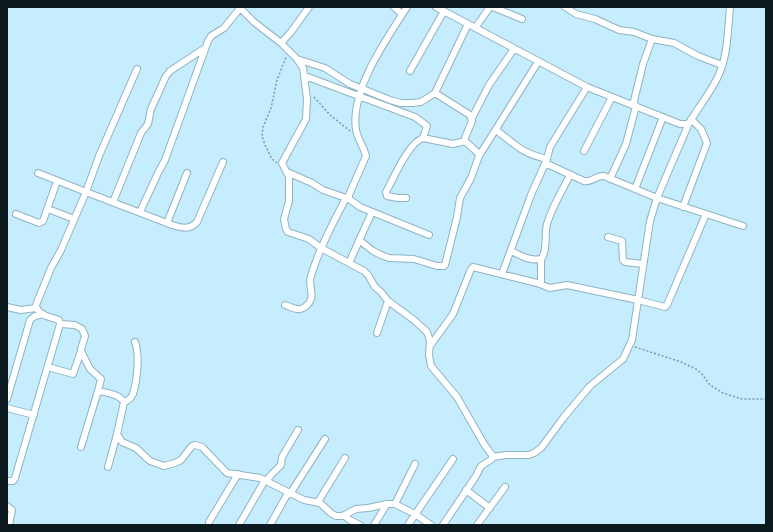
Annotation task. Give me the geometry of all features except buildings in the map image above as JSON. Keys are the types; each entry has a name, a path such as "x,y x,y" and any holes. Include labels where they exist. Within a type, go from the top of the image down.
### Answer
{"street":[{"path":"281,43 292,32 309,7"},
{"path":"394,7 402,14"},
{"path":"284,305 299,309 303,308 309,303 312,292 310,278 321,248 349,195 366,156 358,137 355,118 356,106 374,60 407,7"},
{"path":"436,7 587,87 680,124 686,124 690,121"},
{"path":"475,28 491,7 522,19"},
{"path":"565,7 576,14 595,19 619,30 634,32 652,40 674,43 698,56 722,65"},
{"path":"443,525 481,466 493,457 506,455 529,455 541,448 590,386 621,361 632,340 650,220 657,198 690,121 716,82 726,48 730,7"},
{"path":"140,212 167,155 205,48 211,36 224,28 240,8 254,22 288,50 303,68 305,76 306,119 282,163 289,177 290,191 284,219 286,229 288,232 308,239 366,273 375,287 388,301 423,328 430,337 429,355 431,366 457,397 493,457"},
{"path":"410,70 444,12"},
{"path":"297,60 325,68 350,84 401,103 421,102 435,93 468,24"},
{"path":"610,179 626,144 643,64 652,40"},
{"path":"112,202 141,133 148,124 151,109 166,76 176,66 205,48"},
{"path":"465,141 472,118 489,85 514,49"},
{"path":"359,240 373,251 390,258 414,259 437,266 444,266 457,217 460,198 471,178 479,160 479,156 538,62"},
{"path":"36,308 48,274 86,192 99,156 138,69"},
{"path":"305,76 399,111 425,123 427,129 423,138 410,149 386,192 387,196 392,198 406,198"},
{"path":"502,274 531,195 546,161 550,147 587,87"},
{"path":"435,93 470,115 472,118"},
{"path":"584,151 612,97"},
{"path":"635,189 663,117"},
{"path":"683,206 707,143 701,129 690,121"},
{"path":"496,130 519,149 587,182 599,176 610,179 657,198 743,226"},
{"path":"423,138 453,144 465,141"},
{"path":"465,141 478,152 479,156"},
{"path":"38,173 182,228 193,226 201,214 223,162"},
{"path":"287,172 312,183 322,190 347,198 354,204 429,235"},
{"path":"167,223 187,173"},
{"path":"541,284 541,260 545,252 545,232 550,215 570,175"},
{"path":"16,214 41,223 48,209 57,181"},
{"path":"48,209 74,218"},
{"path":"349,263 372,212"},
{"path":"430,346 454,314 471,269 475,268 541,284 550,288 567,285 638,300 665,308 668,305 706,214"},
{"path":"608,237 622,240 623,260 628,263 643,264"},
{"path":"510,251 524,258 541,260"},
{"path":"377,333 388,301"},
{"path":"7,309 20,310 36,308 43,314 58,320 60,324 75,325 82,329 85,336 73,374 48,367"},
{"path":"7,399 30,320 35,316 43,314"},
{"path":"7,480 13,481 15,478 60,324"},
{"path":"108,467 124,402 128,401 132,395 138,367 138,356 135,342"},
{"path":"81,351 90,369 101,379 81,447"},
{"path":"98,391 116,396 124,402"},
{"path":"7,408 34,415"},
{"path":"239,525 266,481 281,466 282,457 298,430"},
{"path":"116,434 122,442 136,448 150,461 161,465 168,466 179,461 191,447 195,445 202,447 224,470 231,474 256,476 289,494 309,502 318,502 332,514 339,516 356,509 395,504 415,514 430,525"},
{"path":"270,525 325,439"},
{"path":"318,502 345,458"},
{"path":"408,525 453,459"},
{"path":"395,504 415,464"},
{"path":"209,522 238,474"},
{"path":"478,525 505,487"},
{"path":"466,490 490,508"},
{"path":"374,525 387,504"},
{"path":"7,506 12,510 9,525"},
{"path":"344,515 348,519 360,525"}],"path":[{"path":"282,163 278,163 272,159 262,136 263,127 271,108 277,80 288,50"},
{"path":"306,88 330,115 358,137"},
{"path":"630,344 640,349 682,362 696,369 702,374 710,386 723,393 742,399 766,399"}]}
